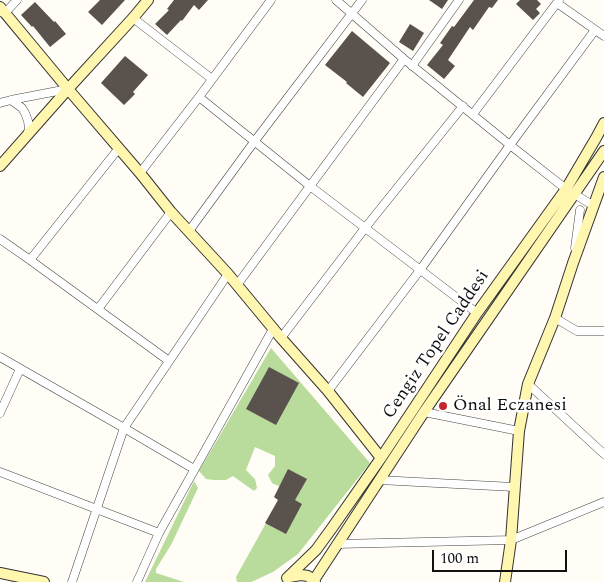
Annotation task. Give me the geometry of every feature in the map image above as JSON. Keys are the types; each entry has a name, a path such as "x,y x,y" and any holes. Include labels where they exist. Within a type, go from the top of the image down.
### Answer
{"street":[{"path":"17,0 2,11 172,212 328,391 381,458"},
{"path":"0,166 134,18 148,0"},
{"path":"140,173 271,0"},
{"path":"336,0 412,66 474,114 570,194 593,208"},
{"path":"189,231 362,0"},
{"path":"412,66 459,0"},
{"path":"474,114 558,2 604,36"},
{"path":"134,18 212,79"},
{"path":"328,391 420,270 595,30"},
{"path":"236,285 404,59"},
{"path":"0,103 68,89"},
{"path":"199,97 364,228 477,313"},
{"path":"11,100 22,108 25,113 29,129 28,136"},
{"path":"281,338 364,228 463,106"},
{"name":"Cengiz Topel Caddesi","path":"315,581 379,480 570,194 604,123"},
{"path":"30,260 119,148"},
{"name":"Cengiz Topel Caddesi","path":"284,580 316,550 381,458 477,313 604,151"},
{"path":"506,582 519,431 528,384 555,318 604,177"},
{"path":"570,194 574,207 588,211 593,208"},
{"path":"573,263 580,210"},
{"path":"98,310 172,212"},
{"path":"0,239 169,361"},
{"path":"72,582 124,428 228,274"},
{"path":"555,318 577,331 604,331"},
{"path":"137,582 158,533 273,329"},
{"path":"0,358 194,469"},
{"path":"0,413 20,369"},
{"path":"528,384 604,454"},
{"path":"424,412 519,431"},
{"path":"0,472 158,533"},
{"path":"379,480 514,487"},
{"path":"337,544 511,540 604,502"},
{"path":"0,573 44,582"},
{"path":"284,580 301,575 308,576 315,581"}],"green space":[{"path":"271,348 370,463 298,554 273,572 251,582 237,582 236,577 285,489 272,483 268,475 275,466 275,456 255,447 246,470 255,479 257,488 254,491 233,476 226,480 206,479 199,471"},
{"path":"194,481 198,488 171,545 156,569 156,573 184,582 145,582"}],"building":[{"path":"100,0 125,0 102,25 88,12"},
{"path":"174,0 208,0 199,10 194,5 182,21 167,35 155,24 169,10 167,9"},
{"path":"429,0 448,0 442,9"},
{"path":"474,0 498,0 492,8 489,7 473,30 470,27 448,60 455,66 444,79 427,65 443,45 440,43 452,26 454,27"},
{"path":"520,0 537,0 541,4 536,9 540,13 533,20 516,4"},
{"path":"35,2 66,34 50,47 33,26 21,15"},
{"path":"410,24 424,33 413,51 399,42"},
{"path":"352,31 390,63 363,97 325,65"},
{"path":"125,56 148,75 133,92 135,94 124,105 101,83"},
{"path":"269,367 299,383 276,425 246,409"},
{"path":"288,469 307,479 295,500 302,504 286,534 265,523 278,500 274,497"}],"place":[{"name":"Önal Eczanesi","path":"443,406"}]}
